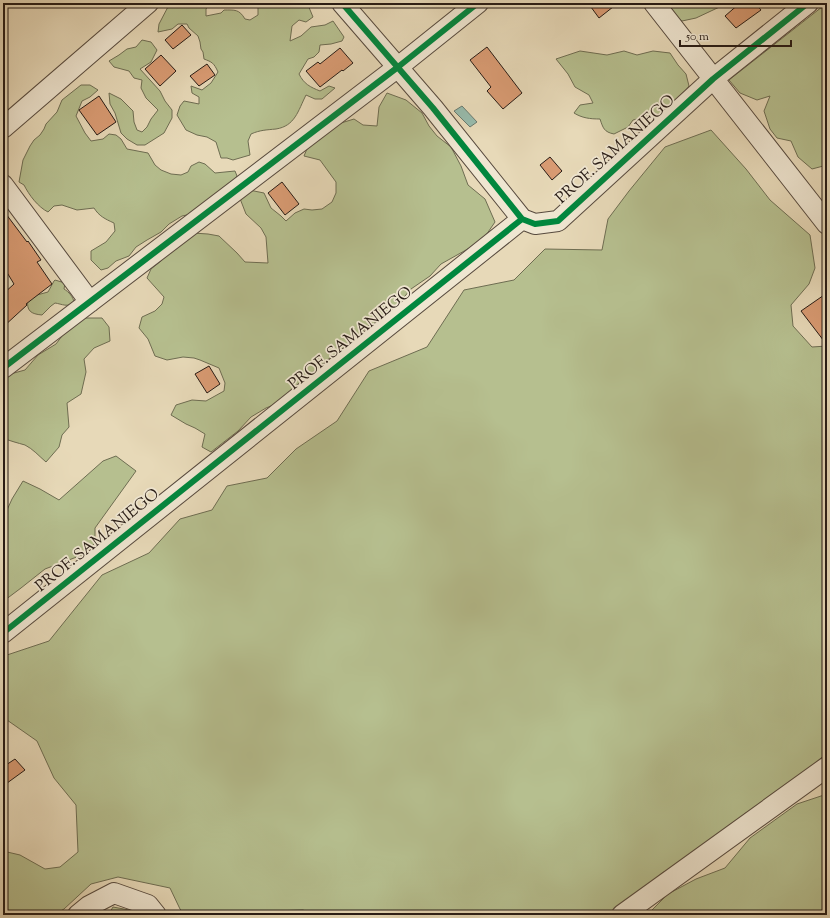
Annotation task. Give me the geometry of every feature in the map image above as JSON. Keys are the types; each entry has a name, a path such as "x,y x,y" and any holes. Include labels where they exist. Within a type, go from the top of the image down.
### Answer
{"street":[{"path":"3,128 148,3"},
{"path":"342,3 433,108 522,219"},
{"path":"3,368 398,67 478,3"},
{"path":"654,3 827,224"},
{"name":"PROF. SAMANIEGO","path":"3,633 522,219 535,224 558,221 713,79 808,3"},
{"path":"3,185 90,302"},
{"path":"622,915 827,767"},
{"path":"78,915 89,906 114,893 148,905 156,915"}],"green space":[{"path":"170,3 210,3 206,9 206,16 221,13 224,10 234,10 241,13 245,19 250,20 258,15 258,3 307,3 313,17 306,22 299,20 292,26 290,41 301,36 311,27 325,25 333,21 344,37 342,41 320,45 319,52 314,57 308,59 299,74 308,85 320,91 329,86 335,88 322,99 315,99 306,95 295,117 288,125 251,134 248,141 250,155 233,160 221,158 216,142 207,137 197,135 186,130 177,115 180,106 184,101 199,104 199,97 192,93 191,86 202,90 211,83 218,72 212,63 204,59 198,36 189,28 187,24 178,24 172,29 158,32 159,24"},
{"path":"668,3 728,3 696,18 682,21 671,13"},
{"path":"827,3 827,165 812,169 798,157 791,141 777,138 770,129 764,111 770,96 757,100 740,93 729,80"},
{"path":"142,40 151,42 157,50 151,62 140,69 160,91 172,110 172,118 164,133 145,145 137,145 121,133 115,113 110,104 109,93 121,99 133,111 134,122 137,130 142,132 158,110 146,98 141,88 142,80 134,78 129,71 114,67 109,61 127,49 136,47"},
{"path":"580,51 607,55 624,51 637,55 653,51 670,53 686,74 689,86 682,95 678,105 659,114 633,120 628,127 614,134 604,129 600,119 586,118 574,113 580,105 593,103 589,95 575,87 568,74 556,59"},
{"path":"81,85 90,85 98,90 90,97 82,101 76,116 91,141 103,139 109,134 116,135 121,139 127,149 148,153 155,165 161,170 171,174 181,175 188,172 191,166 199,162 205,164 215,173 235,171 237,176 230,185 196,213 182,216 169,224 161,232 136,247 129,256 116,261 108,268 101,270 91,260 91,251 106,242 115,231 114,223 102,217 94,208 77,210 62,205 54,206 48,212 37,204 24,185 19,182 23,160 30,146 57,112 62,100"},
{"path":"387,93 406,100 422,113 429,126 437,136 451,147 461,166 468,185 485,199 495,222 482,241 441,264 430,276 411,289 386,318 368,326 348,345 303,380 293,397 266,408 251,417 238,431 211,452 202,447 205,434 171,415 176,405 192,400 206,401 224,391 225,383 219,368 200,360 183,357 167,360 155,356 148,339 139,328 142,317 155,311 162,304 164,297 147,278 151,269 161,261 170,248 193,233 219,236 245,262 268,263 266,237 261,228 246,214 239,196 249,190 264,193 271,208 286,221 295,213 304,209 322,209 332,202 336,193 336,182 320,160 304,156 309,144 341,123 354,119 363,125 377,126 379,107"},
{"path":"711,130 746,169 770,200 810,235 815,268 809,284 791,305 793,326 812,347 827,346 827,754 785,793 744,814 713,845 662,873 622,909 610,915 314,915 303,910 273,911 274,915 185,915 180,909 170,888 118,877 91,884 64,909 54,915 3,915 3,851 20,855 45,869 60,867 78,852 76,805 54,778 37,741 7,720 3,707 3,665 7,655 49,641 102,575 149,553 180,519 212,510 227,486 267,478 296,449 337,421 369,371 427,347 464,290 514,280 545,249 602,250 608,219 665,147"},
{"path":"55,280 65,283 64,289 73,298 74,302 69,305 55,303 42,315 32,313 28,306 28,299 48,292"},
{"path":"80,318 102,318 109,327 110,341 94,348 84,359 86,372 81,394 67,403 69,427 62,435 59,447 46,462 25,445 3,438 3,376 25,370 38,355 56,344 65,332"},
{"path":"116,456 136,471 95,528 95,543 82,555 45,569 3,602 3,512 7,510 23,481 59,500 103,461"},
{"path":"827,793 827,915 647,915 668,894 696,879 725,868 750,838 797,804"},
{"path":"113,907 129,910 130,915 108,915"}],"shaded area":[{"path":"462,106 477,122 470,127 454,111"}],"building":[{"path":"588,3 618,3 599,18"},
{"path":"740,3 755,3 761,10 736,28 725,16"},
{"path":"182,25 191,35 173,49 165,40"},
{"path":"487,47 522,93 503,109 487,91 491,87 470,60"},
{"path":"340,48 353,63 320,87 306,71 318,62 320,64"},
{"path":"161,55 176,71 160,86 145,69"},
{"path":"207,64 215,75 199,86 190,76"},
{"path":"99,96 116,122 97,135 79,110"},
{"path":"550,157 562,171 552,180 540,165"},
{"path":"282,182 299,204 285,215 268,193"},
{"path":"3,210 41,260 37,262 52,284 26,304 27,305 3,327 3,294 14,284 3,266"},
{"path":"827,293 827,345 801,311"},
{"path":"209,366 220,384 207,393 195,374"},
{"path":"15,759 25,770 3,786 3,767"}],"cycle path":[{"path":"342,3 433,108 522,219 535,224 558,221 713,79 808,3"},
{"path":"3,368 398,67 478,3"},
{"path":"3,633 522,219"}]}
